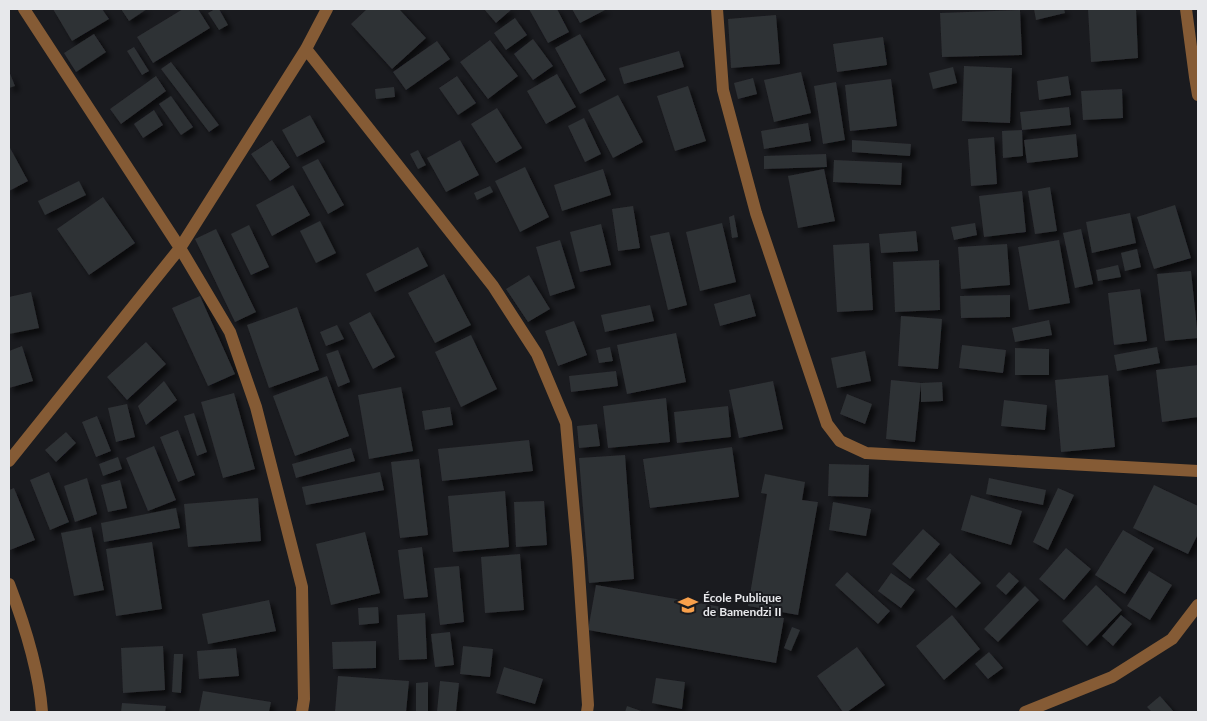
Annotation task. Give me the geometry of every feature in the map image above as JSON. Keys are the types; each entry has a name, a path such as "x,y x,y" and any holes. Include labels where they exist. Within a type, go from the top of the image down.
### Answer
{"street":[{"path":"24,9 180,248 230,332 256,407 302,587 304,699 302,712"},
{"path":"9,460 180,248 306,49 327,9"},
{"path":"717,9 723,90 756,213 827,424 840,441 866,453 1198,471"},
{"path":"1186,9 1198,95"},
{"path":"306,49 493,286 537,354 566,423 578,558 587,712"},
{"path":"9,584 33,656 42,712"},
{"path":"1025,712 1112,677 1172,639 1198,606"}],"building":[{"path":"53,9 102,9 109,19 72,41"},
{"path":"121,9 147,9 129,21"},
{"path":"183,9 198,9 210,28 153,63 137,37"},
{"path":"219,9 228,25 219,30 208,13"},
{"path":"367,9 399,9 426,38 392,69 351,24"},
{"path":"484,9 512,9 496,23"},
{"path":"529,9 557,9 569,32 548,43"},
{"path":"572,9 607,9 580,23"},
{"path":"1034,9 1064,9 1065,13 1036,20"},
{"path":"1088,9 1136,9 1138,58 1091,62"},
{"path":"1020,10 1022,55 942,57 940,13"},
{"path":"776,15 780,64 731,68 728,19"},
{"path":"515,18 527,35 506,50 494,33"},
{"path":"94,34 106,52 76,72 64,53"},
{"path":"580,34 606,80 580,94 555,48"},
{"path":"883,37 887,65 837,72 833,44"},
{"path":"533,39 553,66 533,80 514,54"},
{"path":"490,40 518,76 488,99 460,62"},
{"path":"437,41 450,59 406,90 393,72"},
{"path":"134,47 149,71 142,75 127,51"},
{"path":"679,51 684,67 624,84 619,68"},
{"path":"171,62 219,125 209,132 161,69"},
{"path":"964,66 1012,68 1010,123 962,121"},
{"path":"953,67 957,83 933,89 929,73"},
{"path":"9,71 15,86 9,88"},
{"path":"801,72 811,113 774,122 764,80"},
{"path":"557,74 576,107 546,124 527,91"},
{"path":"156,76 166,91 121,124 110,109"},
{"path":"457,76 476,103 458,115 439,88"},
{"path":"1068,76 1071,95 1039,100 1037,81"},
{"path":"753,78 757,94 738,99 734,83"},
{"path":"891,79 897,126 850,131 845,85"},
{"path":"836,82 845,140 823,144 814,86"},
{"path":"688,86 706,141 675,151 657,96"},
{"path":"394,87 395,97 376,99 375,89"},
{"path":"1122,89 1123,118 1083,120 1081,91"},
{"path":"618,95 643,142 613,158 588,110"},
{"path":"171,96 193,127 181,135 159,104"},
{"path":"1069,107 1071,125 1022,130 1020,112"},
{"path":"497,108 522,148 496,163 471,124"},
{"path":"154,110 163,125 143,138 134,124"},
{"path":"310,115 325,142 297,157 282,130"},
{"path":"584,118 601,154 585,162 568,126"},
{"path":"808,123 811,141 764,149 761,131"},
{"path":"1022,130 1023,156 1003,158 1002,131"},
{"path":"1076,134 1078,157 1027,163 1024,140"},
{"path":"994,137 997,184 971,186 968,139"},
{"path":"272,140 290,167 270,181 251,154"},
{"path":"460,140 479,175 446,192 427,158"},
{"path":"852,140 911,144 910,156 852,152"},
{"path":"9,146 28,181 9,191"},
{"path":"418,150 426,165 418,169 410,154"},
{"path":"826,154 827,167 764,169 764,156"},
{"path":"318,159 344,205 328,214 302,167"},
{"path":"834,160 902,163 901,185 833,182"},
{"path":"525,167 549,217 520,232 495,181"},
{"path":"603,169 611,195 562,211 554,185"},
{"path":"824,169 835,221 798,228 788,176"},
{"path":"79,181 86,195 45,215 38,201"},
{"path":"293,185 310,215 272,236 256,205"},
{"path":"490,186 493,192 477,200 474,193"},
{"path":"1050,187 1057,231 1035,234 1028,191"},
{"path":"1022,191 1026,232 984,237 979,196"},
{"path":"103,197 135,243 89,275 57,229"},
{"path":"1175,205 1191,258 1154,269 1137,217"},
{"path":"633,206 640,248 618,251 612,209"},
{"path":"1130,213 1136,243 1092,253 1086,222"},
{"path":"734,215 738,237 732,238 729,217"},
{"path":"320,221 336,253 316,263 300,231"},
{"path":"722,223 736,282 700,291 686,232"},
{"path":"975,223 977,235 954,240 951,227"},
{"path":"601,224 611,265 580,272 570,232"},
{"path":"249,225 269,267 251,275 231,234"},
{"path":"216,229 256,312 235,322 195,239"},
{"path":"1081,229 1093,284 1075,288 1063,233"},
{"path":"916,231 918,251 881,253 879,234"},
{"path":"669,232 687,305 668,310 650,236"},
{"path":"560,240 575,288 550,296 536,247"},
{"path":"1059,240 1070,303 1029,310 1018,247"},
{"path":"869,243 873,310 837,312 833,245"},
{"path":"1007,244 1010,285 961,289 958,247"},
{"path":"418,247 428,266 375,292 366,274"},
{"path":"1137,249 1141,267 1125,271 1121,253"},
{"path":"939,260 940,310 895,312 893,262"},
{"path":"1118,265 1121,277 1098,281 1096,270"},
{"path":"1191,271 1198,338 1165,341 1157,274"},
{"path":"444,274 471,325 435,343 408,293"},
{"path":"529,275 550,309 528,322 506,289"},
{"path":"1140,289 1147,341 1114,345 1108,293"},
{"path":"31,292 39,328 9,334 9,297"},
{"path":"750,294 756,316 720,326 714,304"},
{"path":"1010,295 1010,317 961,318 960,296"},
{"path":"200,296 235,374 208,386 172,308"},
{"path":"650,305 654,321 605,332 601,315"},
{"path":"297,307 319,370 269,388 247,325"},
{"path":"370,312 395,357 373,369 349,323"},
{"path":"901,316 942,319 938,369 898,366"},
{"path":"1049,320 1052,335 1015,342 1012,328"},
{"path":"574,321 587,355 558,366 545,331"},
{"path":"337,325 344,339 326,346 320,332"},
{"path":"676,333 686,382 627,394 617,345"},
{"path":"471,335 497,389 461,407 435,352"},
{"path":"146,342 166,364 127,400 107,377"},
{"path":"962,345 1006,350 1003,373 959,368"},
{"path":"22,346 33,381 9,388 9,351"},
{"path":"610,347 613,361 599,363 596,350"},
{"path":"1157,347 1160,363 1117,371 1114,355"},
{"path":"1015,348 1049,349 1049,375 1015,375"},
{"path":"338,350 350,382 338,387 326,354"},
{"path":"865,351 871,381 837,388 831,358"},
{"path":"1198,365 1198,417 1162,422 1156,370"},
{"path":"616,371 618,386 571,392 569,376"},
{"path":"1108,375 1115,447 1061,452 1055,380"},
{"path":"327,376 349,436 295,456 273,396"},
{"path":"891,380 921,383 915,442 886,439"},
{"path":"164,381 177,400 146,425 138,406"},
{"path":"773,381 783,429 739,438 729,390"},
{"path":"942,382 943,401 921,402 921,383"},
{"path":"401,387 413,451 369,459 358,395"},
{"path":"234,393 255,469 223,478 201,402"},
{"path":"847,394 872,404 865,424 840,414"},
{"path":"666,398 670,442 608,448 603,406"},
{"path":"1004,400 1047,405 1045,430 1001,426"},
{"path":"127,404 135,437 116,442 108,408"},
{"path":"728,406 731,437 677,443 674,412"},
{"path":"450,407 453,425 425,430 422,411"},
{"path":"194,413 207,452 197,456 184,416"},
{"path":"97,416 111,451 96,457 82,422"},
{"path":"597,424 600,446 579,448 577,426"},
{"path":"178,430 195,475 178,482 160,437"},
{"path":"66,432 76,443 56,462 45,450"},
{"path":"529,440 533,471 442,481 438,449"},
{"path":"154,446 176,500 148,511 126,458"},
{"path":"732,447 739,497 650,508 643,459"},
{"path":"351,448 355,461 296,478 292,464"},
{"path":"625,455 634,579 589,583 579,458"},
{"path":"118,457 122,469 103,476 99,464"},
{"path":"419,459 428,535 400,538 391,462"},
{"path":"829,464 869,465 868,497 828,496"},
{"path":"49,472 69,522 50,530 30,480"},
{"path":"380,472 384,490 306,505 302,487"},
{"path":"765,474 805,482 802,500 818,502 798,615 748,606 767,494 761,493"},
{"path":"87,478 97,514 75,522 64,486"},
{"path":"989,478 1046,490 1043,505 986,494"},
{"path":"120,480 127,508 108,512 101,485"},
{"path":"1154,485 1198,506 1198,534 1188,554 1133,528"},
{"path":"14,488 35,540 10,550 9,490"},
{"path":"1058,488 1074,495 1048,550 1033,542"},
{"path":"505,491 509,547 453,552 448,496"},
{"path":"971,495 1022,511 1011,545 961,530"},
{"path":"258,498 261,541 188,547 184,504"},
{"path":"544,501 547,545 516,547 514,502"},
{"path":"833,502 871,509 866,536 829,530"},
{"path":"176,508 180,528 104,542 101,523"},
{"path":"91,527 104,590 74,596 61,533"},
{"path":"923,529 940,544 910,579 892,564"},
{"path":"1123,530 1154,548 1125,594 1095,575"},
{"path":"365,532 380,593 331,605 316,544"},
{"path":"152,542 162,609 116,616 106,549"},
{"path":"422,547 428,597 404,599 398,550"},
{"path":"1066,548 1091,569 1064,600 1039,579"},
{"path":"950,553 981,583 956,608 926,579"},
{"path":"520,554 524,610 485,613 481,557"},
{"path":"459,566 464,622 440,625 434,568"},
{"path":"1149,571 1172,585 1150,620 1127,606"},
{"path":"847,572 890,611 878,624 835,585"},
{"path":"1009,572 1019,581 1006,595 996,586"},
{"path":"891,573 915,590 901,608 878,591"},
{"path":"596,585 784,618 776,663 588,630"},
{"path":"1096,585 1122,610 1087,646 1062,621"},
{"path":"1025,586 1039,600 998,642 984,629"},
{"path":"269,600 276,631 208,644 202,614"},
{"path":"378,607 379,623 359,625 358,608"},
{"path":"425,613 427,659 399,660 397,615"},
{"path":"952,615 980,649 944,680 916,646"},
{"path":"1121,615 1132,624 1113,646 1102,636"},
{"path":"792,627 800,630 791,651 784,648"},
{"path":"450,632 454,665 435,667 431,634"},
{"path":"376,641 376,668 333,669 332,642"},
{"path":"163,646 165,690 123,693 121,648"},
{"path":"463,646 493,649 490,677 460,674"},
{"path":"857,647 885,685 847,712 843,712 817,676"},
{"path":"236,648 239,676 199,679 197,651"},
{"path":"989,652 1003,668 988,679 975,664"},
{"path":"174,654 183,654 181,693 172,692"},
{"path":"504,667 543,679 535,704 496,693"},
{"path":"338,676 409,681 406,712 335,712"},
{"path":"656,678 685,682 682,709 652,703"},
{"path":"440,681 459,683 456,712 437,712"},
{"path":"428,682 428,712 416,712 416,683"},
{"path":"203,691 271,702 269,712 199,712"},
{"path":"1160,696 1174,712 1152,712 1147,707"},
{"path":"122,703 166,706 165,712 121,712"},
{"path":"627,706 644,712 625,712"}],"place":[{"name":"École Publique de Bamendzi II","path":"688,605"}]}
